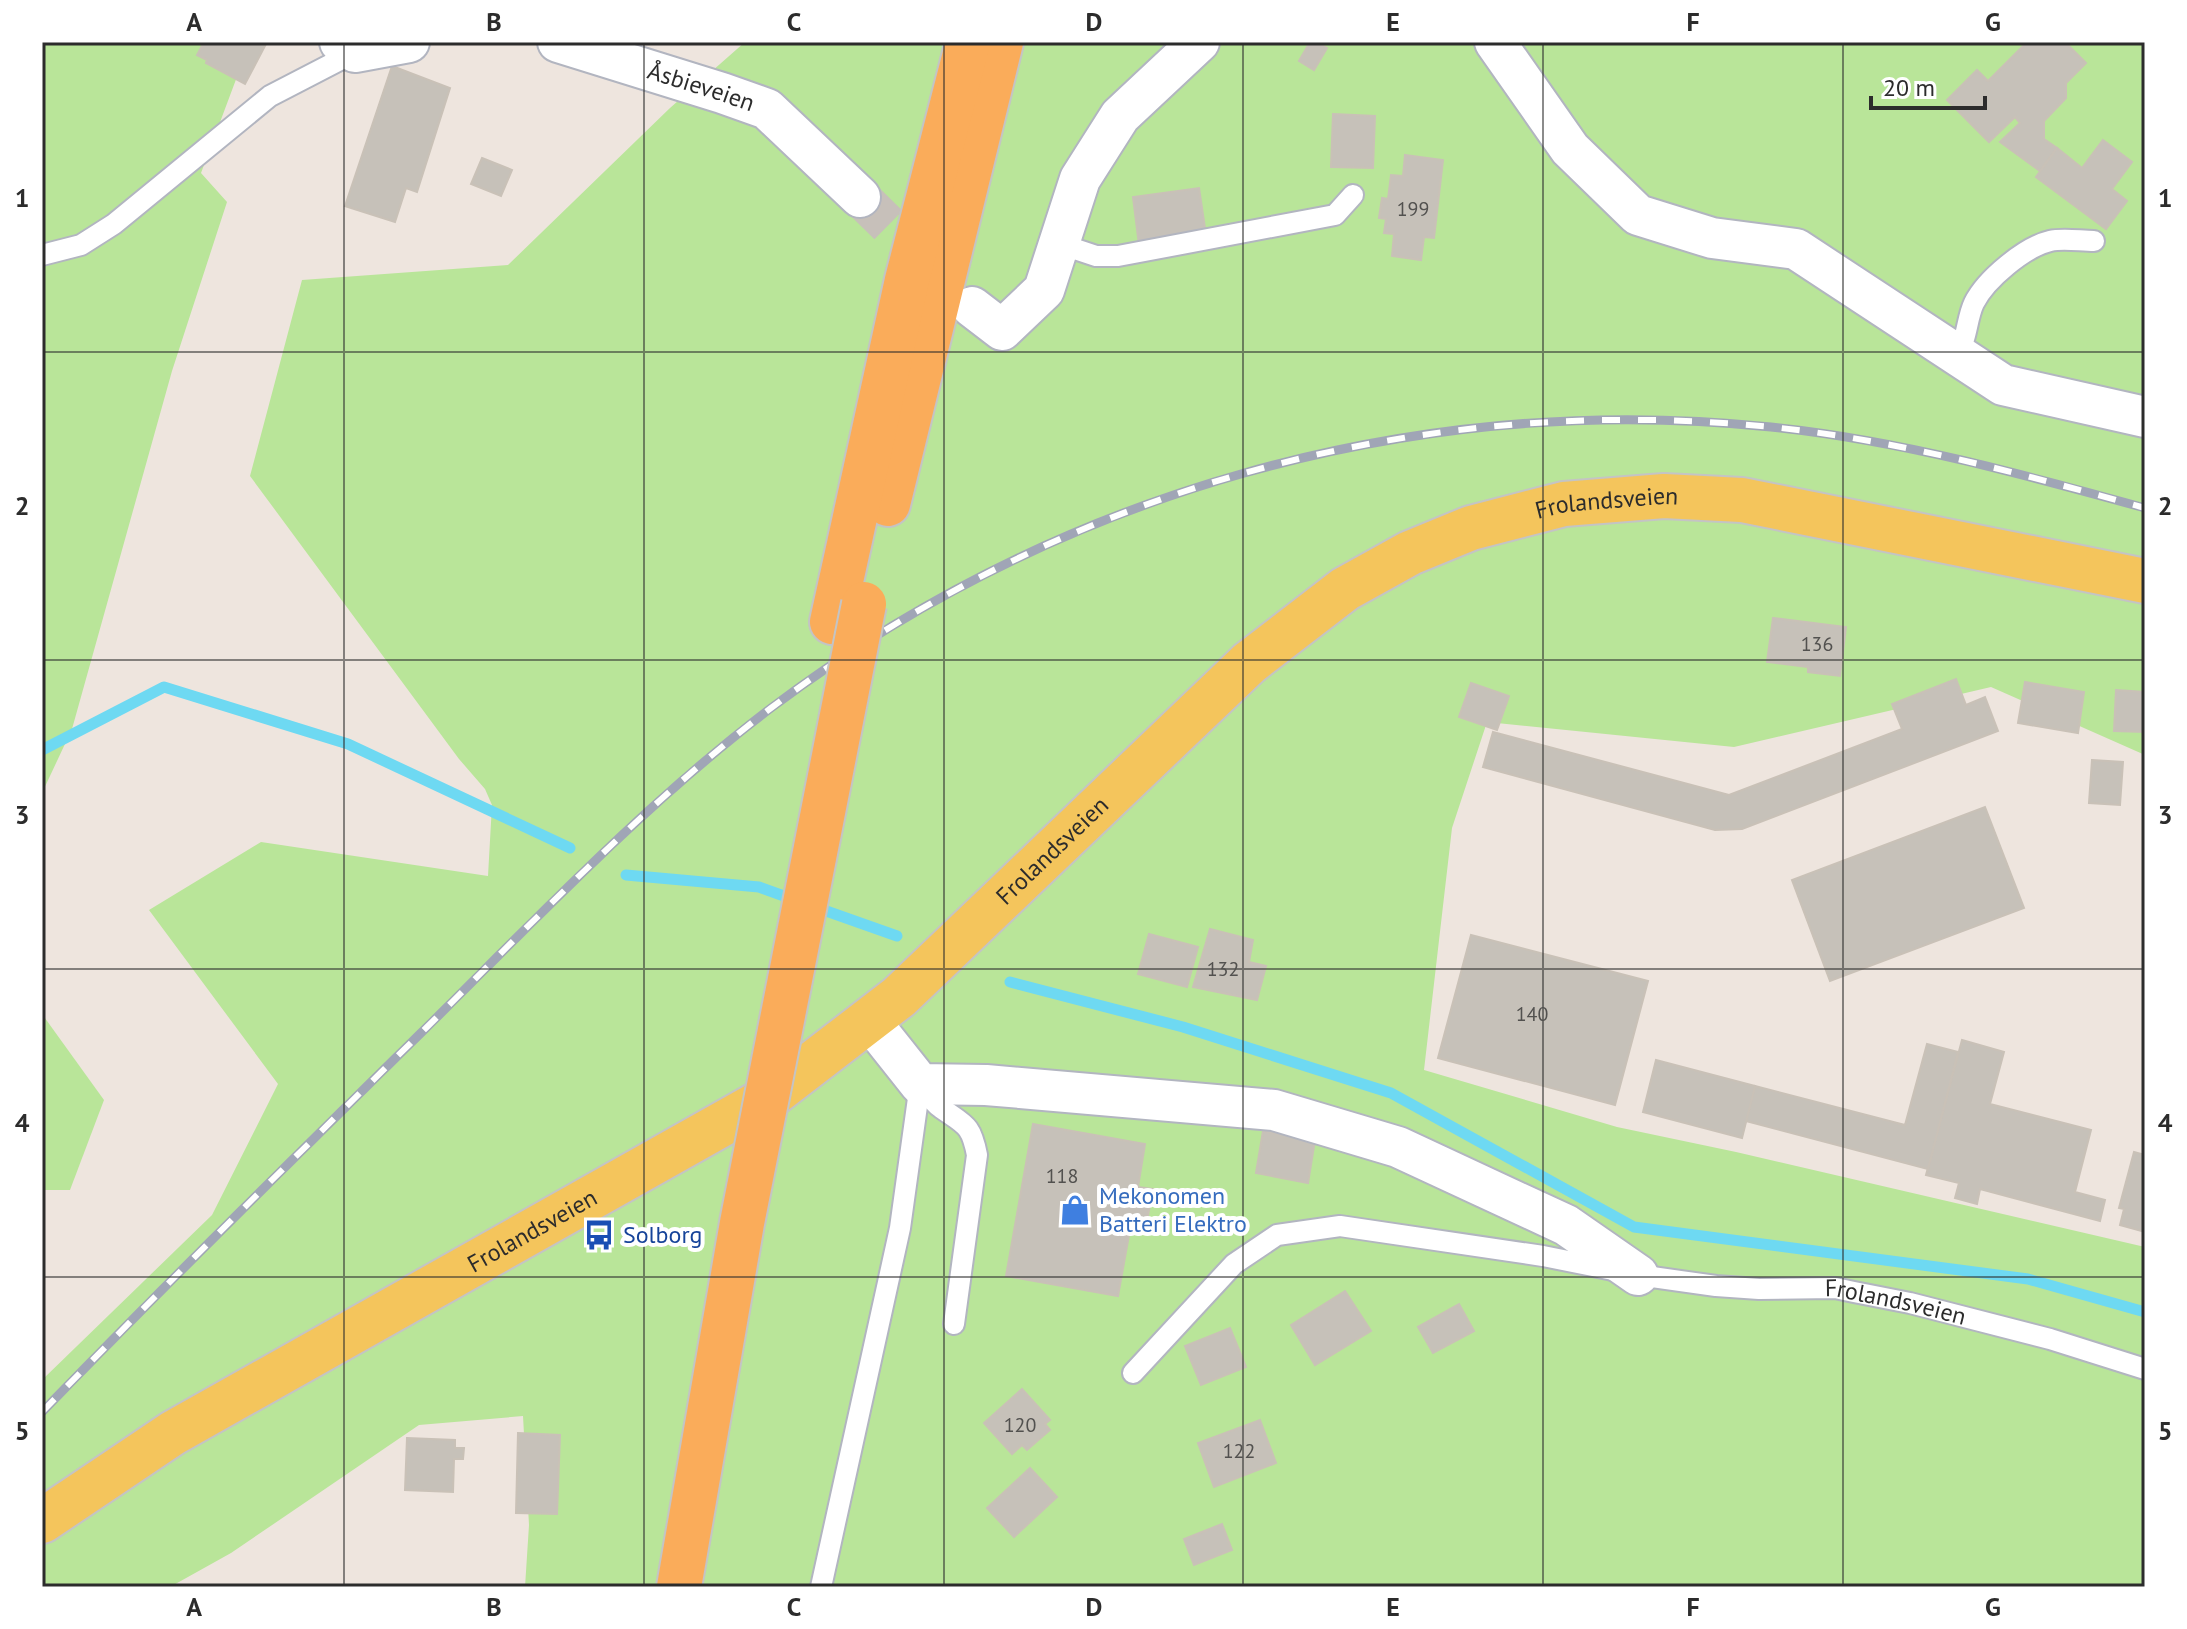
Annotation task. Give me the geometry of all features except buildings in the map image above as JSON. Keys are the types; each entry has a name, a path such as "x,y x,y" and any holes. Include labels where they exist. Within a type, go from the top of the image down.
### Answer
{"highway":[{"path":"679,1587 907,280 968,42"},
{"path":"652,1587 712,1238 848,613 1001,42"}],"main road":[{"name":"Frolandsveien","path":"42,1521 173,1433 765,1100 870,1021 918,980 1249,663 1345,589 1410,553 1471,528 1564,504 1664,496 1742,500 2145,581"}],"street":[{"path":"347,47 409,42"},
{"name":"Åsbieveien","path":"558,42 767,109 860,197"},
{"path":"972,307 1002,330 1044,290 1080,179 1120,116 1199,42"},
{"path":"1495,42 1570,149 1638,215 1712,238 1796,249 2003,385 2145,417"},
{"path":"870,1021 920,1084 986,1085 1274,1110 1398,1147 1566,1225 1638,1275"}],"lane":[{"path":"42,255 81,245 114,224 270,96 347,47"},
{"path":"1060,244 1096,256 1118,256 1335,215 1353,195"},
{"path":"1956,355 1963,345 1974,303 1993,278 2027,251 2051,241 2094,241"},
{"path":"920,1084 938,1107 960,1118 973,1133 977,1155 954,1324"},
{"path":"821,1587 900,1228 920,1084"},
{"name":"Frolandsveien","path":"1133,1373 1234,1264 1277,1235 1340,1226 1716,1286 1835,1288 1910,1303 2050,1339 2145,1369"}],"green space":[{"path":"42,42 250,42 201,173 227,202 172,371 72,729 42,793"},
{"path":"745,42 2145,42 2145,755 1991,687 1734,747 1487,722 1452,828 1424,1070 1617,1127 2145,1247 2145,1587 525,1587 529,1525 523,1416 419,1425 231,1553 170,1587 42,1587 42,1380 212,1215 278,1084 149,910 261,842 488,876 492,805 485,789 459,759 250,476 302,280 508,265 670,108"},
{"path":"42,1014 104,1100 70,1190 42,1190"}],"waterway":[{"path":"42,750 164,687 348,744 570,848"},
{"path":"626,875 759,887 795,900"},
{"path":"815,907 897,936"},
{"path":"1010,982 1183,1027 1391,1093 1634,1227 2028,1279 2145,1312"}],"tunnel":[{"path":"860,197 935,271"}],"railway":[{"path":"42,1412 551,903 725,744 771,708 882,632 998,568 1119,515 1244,473 1373,443 1504,425 1637,420 1771,427 1866,440 2006,471 2145,508"}],"place":[{"name":"Mekonomen Batteri Elektro","path":"1075,1210"},
{"name":"Solborg","path":"599,1235"}]}
